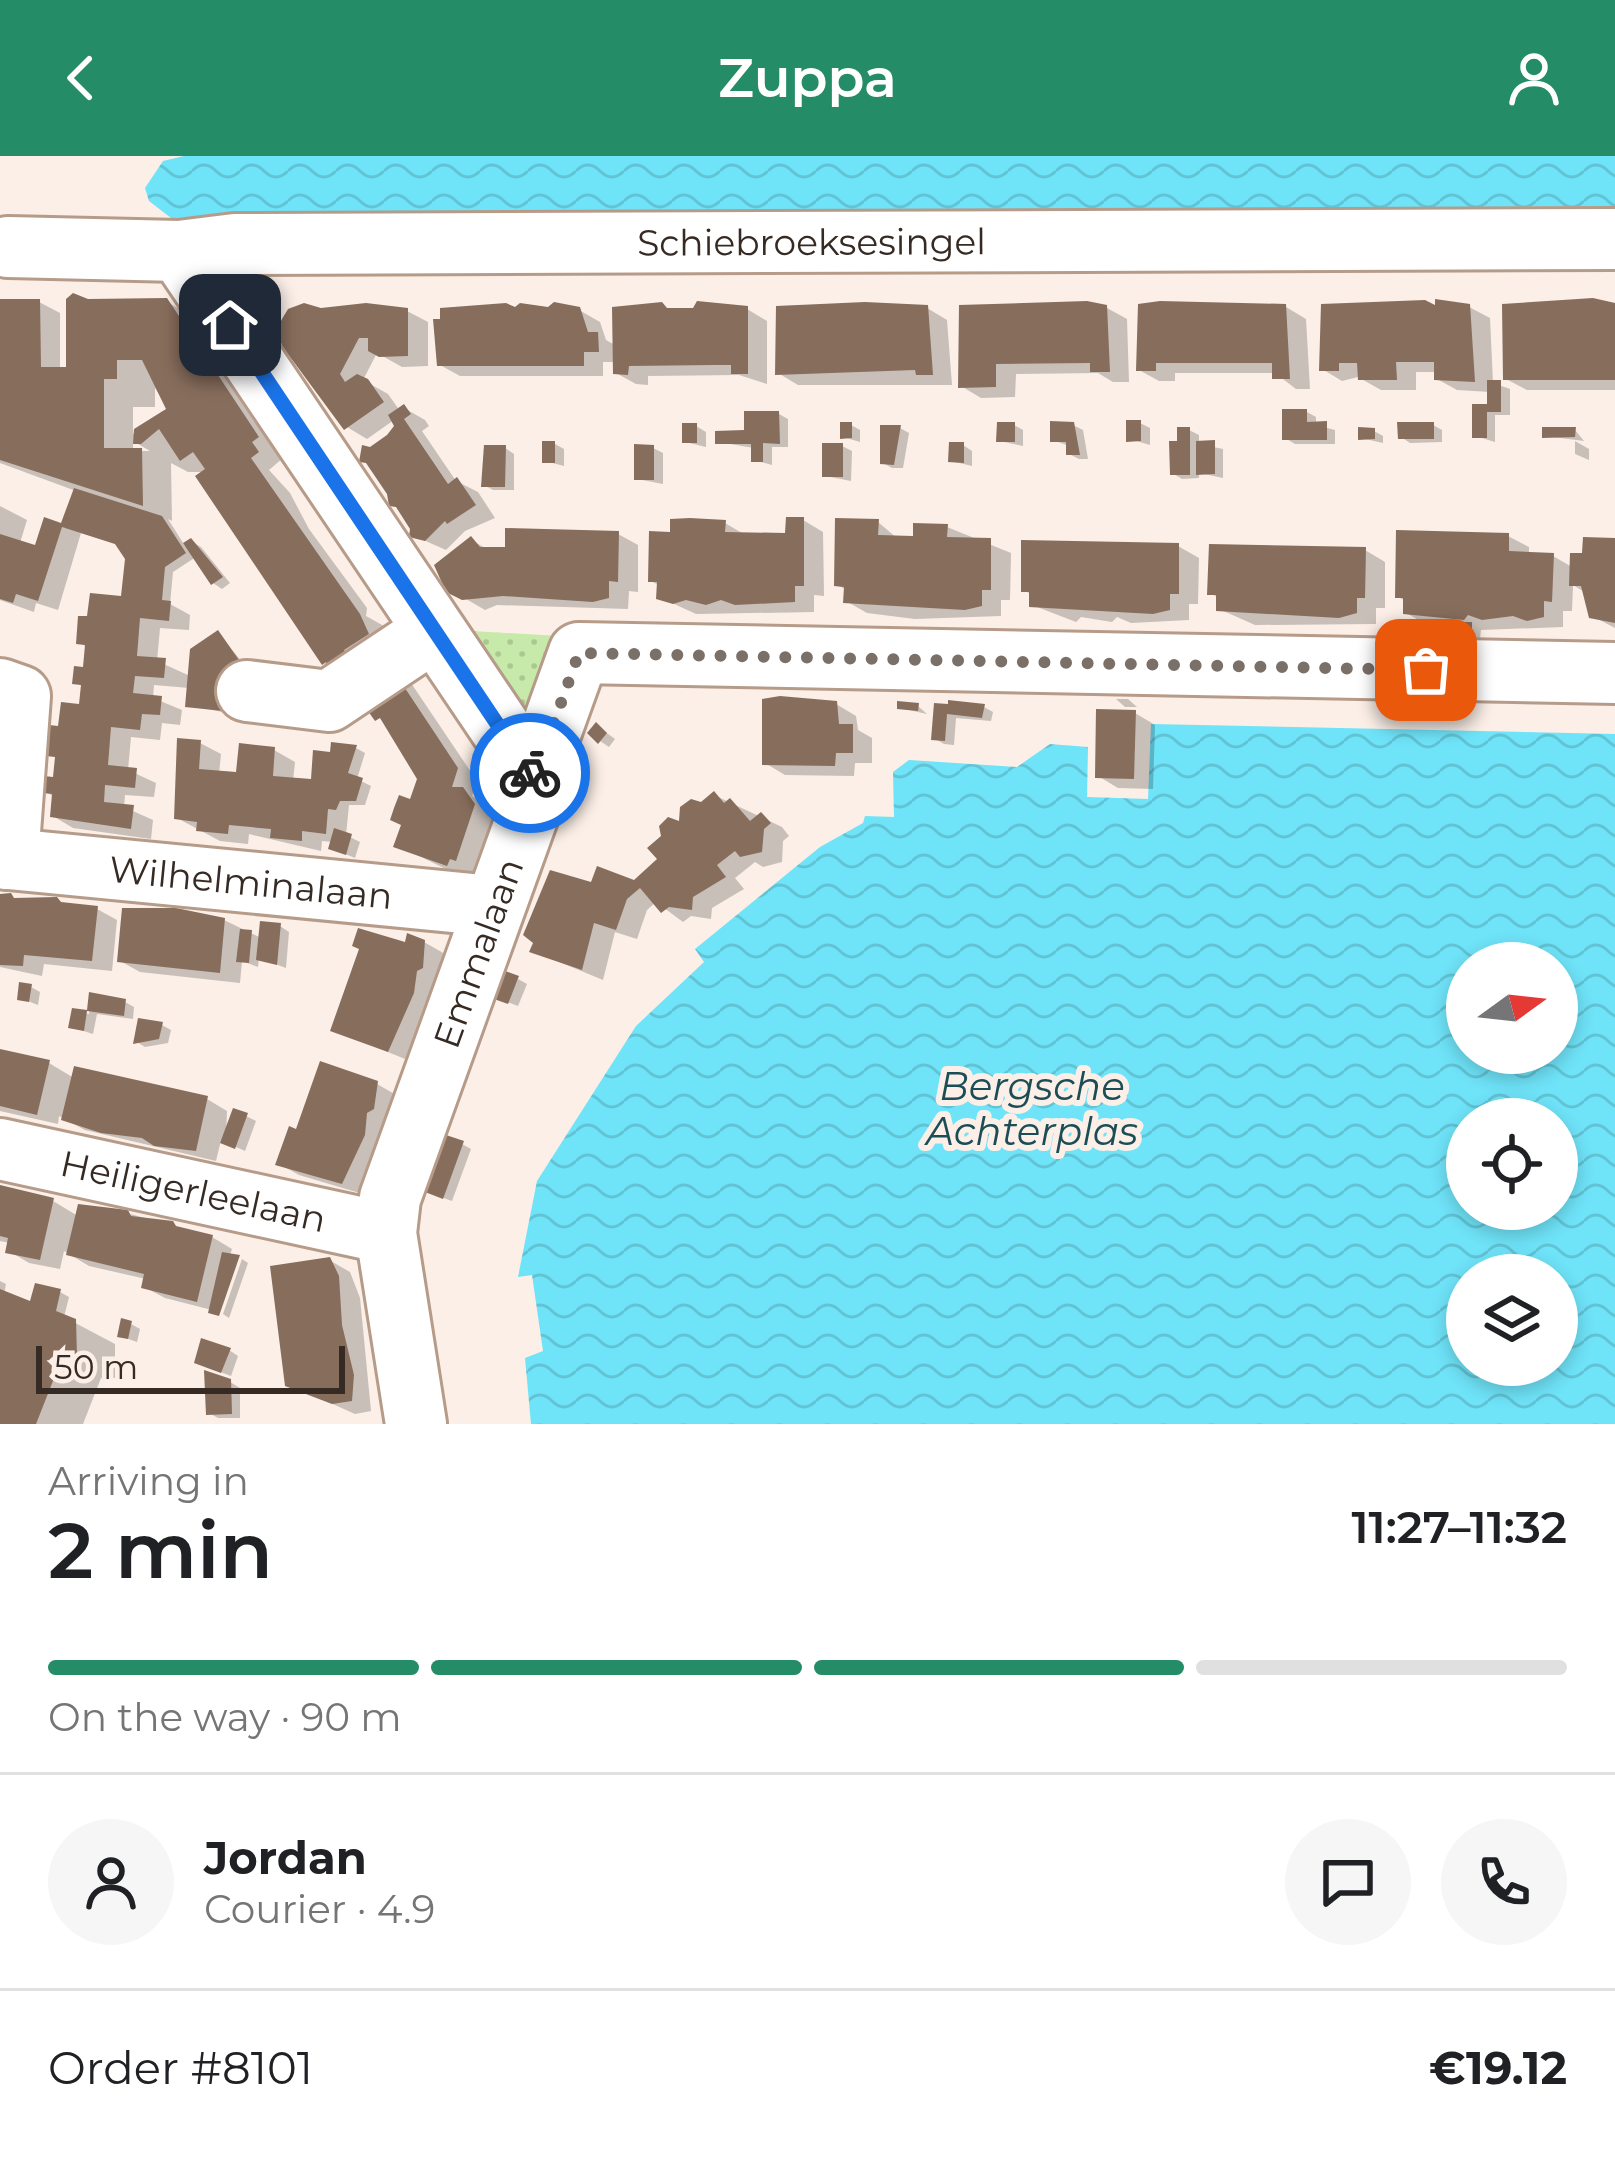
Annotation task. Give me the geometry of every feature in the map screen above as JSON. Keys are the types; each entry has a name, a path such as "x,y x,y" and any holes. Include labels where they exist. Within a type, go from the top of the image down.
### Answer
{"street":[{"name":"Schiebroeksesingel","path":"3,234 179,251 235,244 1615,239"},
{"path":"179,251 534,778"},
{"path":"247,691 329,701 434,631"},
{"name":"Emmalaan","path":"416,1424 386,1233 390,1198 534,798 534,778 579,653 1615,673"},
{"name":"Wilhelminalaan","path":"0,689 20,696 4,859 494,906"},
{"name":"Heiligerleelaan","path":"0,1149 386,1233"}],"green space":[{"path":"453,630 577,637 542,693 522,706 511,706"}],"water":[{"path":"184,156 1615,156 1615,206 171,218 149,201 145,188 163,161"},
{"name":"Bergsche Achterplas","path":"1151,724 1615,734 1615,1424 531,1424 525,1358 543,1351 532,1275 518,1277 537,1181 636,1026 704,962 695,949 820,847 863,823 865,816 894,817 893,772 909,760 1017,767 1050,744 1088,747 1087,797 1148,799"}],"building":[{"path":"73,293 88,299 167,298 259,437 252,442 259,452 251,458 360,614 369,634 344,650 353,664 336,676 326,662 322,665 195,476 205,469 193,452 180,461 159,429 141,444 133,444 134,429 166,409 142,360 117,360 117,379 104,379 104,448 142,448 143,506 0,460 0,299 40,299 41,367 66,367 66,299"},
{"path":"1593,298 1615,303 1615,380 1503,380 1502,304"},
{"path":"1435,299 1470,304 1475,382 1434,380 1434,362 1396,362 1397,380 1358,380 1357,363 1339,363 1339,371 1319,371 1321,304 1425,300 1435,305"},
{"path":"697,301 748,306 748,374 731,374 731,365 714,365 629,366 628,375 613,374 612,307 662,302 667,308 693,308"},
{"path":"1087,301 1107,305 1110,372 1090,372 1090,363 996,364 996,387 958,388 959,305"},
{"path":"554,302 580,307 588,332 598,332 599,352 584,352 584,366 437,366 433,319 440,319 440,308 506,303 548,307"},
{"path":"304,303 321,308 366,303 408,308 408,356 379,357 368,351 368,338 359,338 340,374 345,382 357,374 368,379 384,402 344,430 282,346 277,329 282,319 288,309"},
{"path":"1138,304 1286,304 1290,379 1272,379 1272,363 1156,363 1156,371 1136,371"},
{"path":"928,305 933,375 916,375 915,370 775,375 776,306"},
{"path":"1487,380 1501,380 1501,412 1487,412 1487,438 1472,438 1472,404 1487,404"},
{"path":"404,404 411,414 404,419 448,484 457,477 476,505 445,521 425,541 409,537 410,529 396,507 389,506 387,494 366,463 359,462 362,445 370,447 387,435 394,426 388,415"},
{"path":"1282,409 1307,409 1307,422 1327,421 1327,440 1282,440"},
{"path":"744,411 779,411 780,444 763,443 763,462 751,462 751,444 715,444 715,431 744,430"},
{"path":"1126,420 1141,420 1141,441 1126,442"},
{"path":"1050,421 1074,422 1080,455 1066,455 1066,442 1050,442"},
{"path":"840,422 852,422 852,438 840,439"},
{"path":"997,422 1015,422 1015,442 996,442"},
{"path":"1397,422 1434,422 1434,439 1398,439"},
{"path":"682,423 697,423 697,443 682,443"},
{"path":"880,425 901,425 894,465 880,464"},
{"path":"1177,427 1190,427 1190,475 1170,475 1169,441 1177,441"},
{"path":"1358,427 1375,428 1375,439 1358,440"},
{"path":"1542,427 1576,427 1575,437 1542,438"},
{"path":"1215,440 1215,474 1196,475 1196,441"},
{"path":"542,441 555,441 555,463 542,463"},
{"path":"949,442 964,442 964,463 948,462"},
{"path":"822,443 843,443 843,477 822,477"},
{"path":"634,444 654,445 654,480 634,480"},
{"path":"484,445 506,445 505,487 481,487"},
{"path":"74,488 162,516 186,553 165,567 162,600 171,601 169,621 140,618 137,656 166,658 164,678 135,676 133,693 162,696 160,715 142,714 140,730 111,727 108,765 137,768 135,788 105,785 104,802 134,805 131,829 50,817 52,794 43,793 44,776 53,777 55,757 46,756 49,725 58,726 61,702 79,704 81,685 72,684 74,666 83,667 85,645 76,644 78,616 87,616 90,593 121,596 125,559 115,544 62,527 38,601 16,594 13,603 0,599 0,534 35,545 44,517 61,523"},
{"path":"786,517 804,517 804,586 795,586 795,602 735,605 721,600 706,605 656,599 657,582 648,582 649,531 670,532 670,519 690,518 726,520 725,532 785,533"},
{"path":"835,518 879,519 878,535 913,536 913,523 948,524 947,537 991,538 991,590 982,590 982,606 965,610 843,603 844,587 834,586"},
{"path":"505,528 619,531 618,582 609,581 609,598 593,602 503,596 462,600 446,592 434,565 471,536 480,547 505,547"},
{"path":"1396,530 1509,533 1509,551 1554,553 1552,602 1544,601 1544,617 1527,621 1513,616 1482,620 1468,615 1464,620 1403,614 1403,598 1395,598"},
{"path":"1583,537 1615,538 1615,623 1589,618 1581,586 1569,586 1570,553 1582,553"},
{"path":"191,538 223,577 211,585 183,543"},
{"path":"1021,540 1179,543 1179,594 1170,594 1170,610 1153,614 1029,607 1029,592 1021,592"},
{"path":"1209,544 1366,547 1365,598 1357,598 1357,613 1339,618 1216,611 1216,595 1207,595"},
{"path":"1457,622 1472,622 1472,635 1457,635"},
{"path":"218,630 241,663 226,673 223,711 185,707 190,649"},
{"path":"391,667 458,768 452,787 463,787 475,804 456,861 450,859 447,866 393,847 401,825 390,820 394,808 399,795 410,799 417,779 380,718 375,721 368,711 381,674"},
{"path":"762,699 837,701 839,724 853,724 853,753 836,753 835,766 762,765"},
{"path":"948,700 985,704 982,718 947,714 945,741 931,740 934,703 948,704"},
{"path":"897,701 919,703 918,711 897,709"},
{"path":"1096,709 1136,710 1134,779 1095,778"},
{"path":"596,722 607,733 598,744 587,733"},
{"path":"177,738 201,740 199,769 236,772 239,743 275,747 273,776 311,779 313,750 330,752 331,742 357,745 348,773 363,778 356,801 340,801 336,810 328,809 326,834 302,831 302,841 270,838 271,829 229,825 228,834 196,831 197,822 174,819"},
{"path":"714,791 724,803 730,798 750,821 761,812 771,823 764,829 762,852 740,857 735,851 717,865 726,877 693,897 692,910 669,907 661,913 640,888 627,899 616,930 594,923 582,970 529,952 533,943 523,935 550,870 591,882 597,866 634,880 657,859 647,848 661,836 659,826 668,817 679,821 680,807 691,799 701,802"},
{"path":"334,828 352,834 346,855 328,849"},
{"path":"11,893 14,898 57,897 61,902 98,906 92,961 24,955 23,966 0,965 0,894"},
{"path":"122,908 176,908 225,918 220,973 117,962"},
{"path":"260,921 281,923 277,965 256,960"},
{"path":"358,928 405,942 407,933 425,940 423,968 417,971 414,993 388,1052 330,1031 359,949 352,946"},
{"path":"240,929 252,930 249,963 236,962"},
{"path":"505,971 519,976 508,1004 494,999"},
{"path":"19,982 32,984 29,1002 17,1000"},
{"path":"89,992 126,999 124,1016 87,1011 84,1031 68,1028 72,1008 87,1010"},
{"path":"138,1018 163,1022 159,1039 133,1044"},
{"path":"0,1049 50,1060 37,1115 0,1106"},
{"path":"320,1061 378,1081 365,1135 342,1184 275,1165 289,1126 296,1129"},
{"path":"74,1066 208,1096 196,1151 154,1146 142,1138 101,1133 61,1120"},
{"path":"233,1108 248,1113 235,1149 220,1143"},
{"path":"446,1135 464,1141 443,1199 425,1192"},
{"path":"0,1185 54,1198 40,1260 5,1253 8,1238 0,1236"},
{"path":"78,1204 128,1210 131,1216 173,1221 176,1226 213,1235 197,1302 141,1288 144,1274 66,1255"},
{"path":"222,1252 240,1255 219,1316 208,1313"},
{"path":"330,1257 339,1276 342,1325 354,1375 352,1401 332,1404 285,1386 270,1266"},
{"path":"35,1283 61,1289 56,1311 76,1319 77,1357 62,1358 36,1424 0,1424 0,1289 30,1301"},
{"path":"121,1318 132,1321 128,1339 117,1337"},
{"path":"201,1338 231,1348 221,1373 194,1363"},
{"path":"204,1370 231,1379 232,1414 206,1415"}],"way so far":[{"path":"530,773 534,778 579,653 1426,670"}],"route":[{"path":"230,325 530,773"}]}
